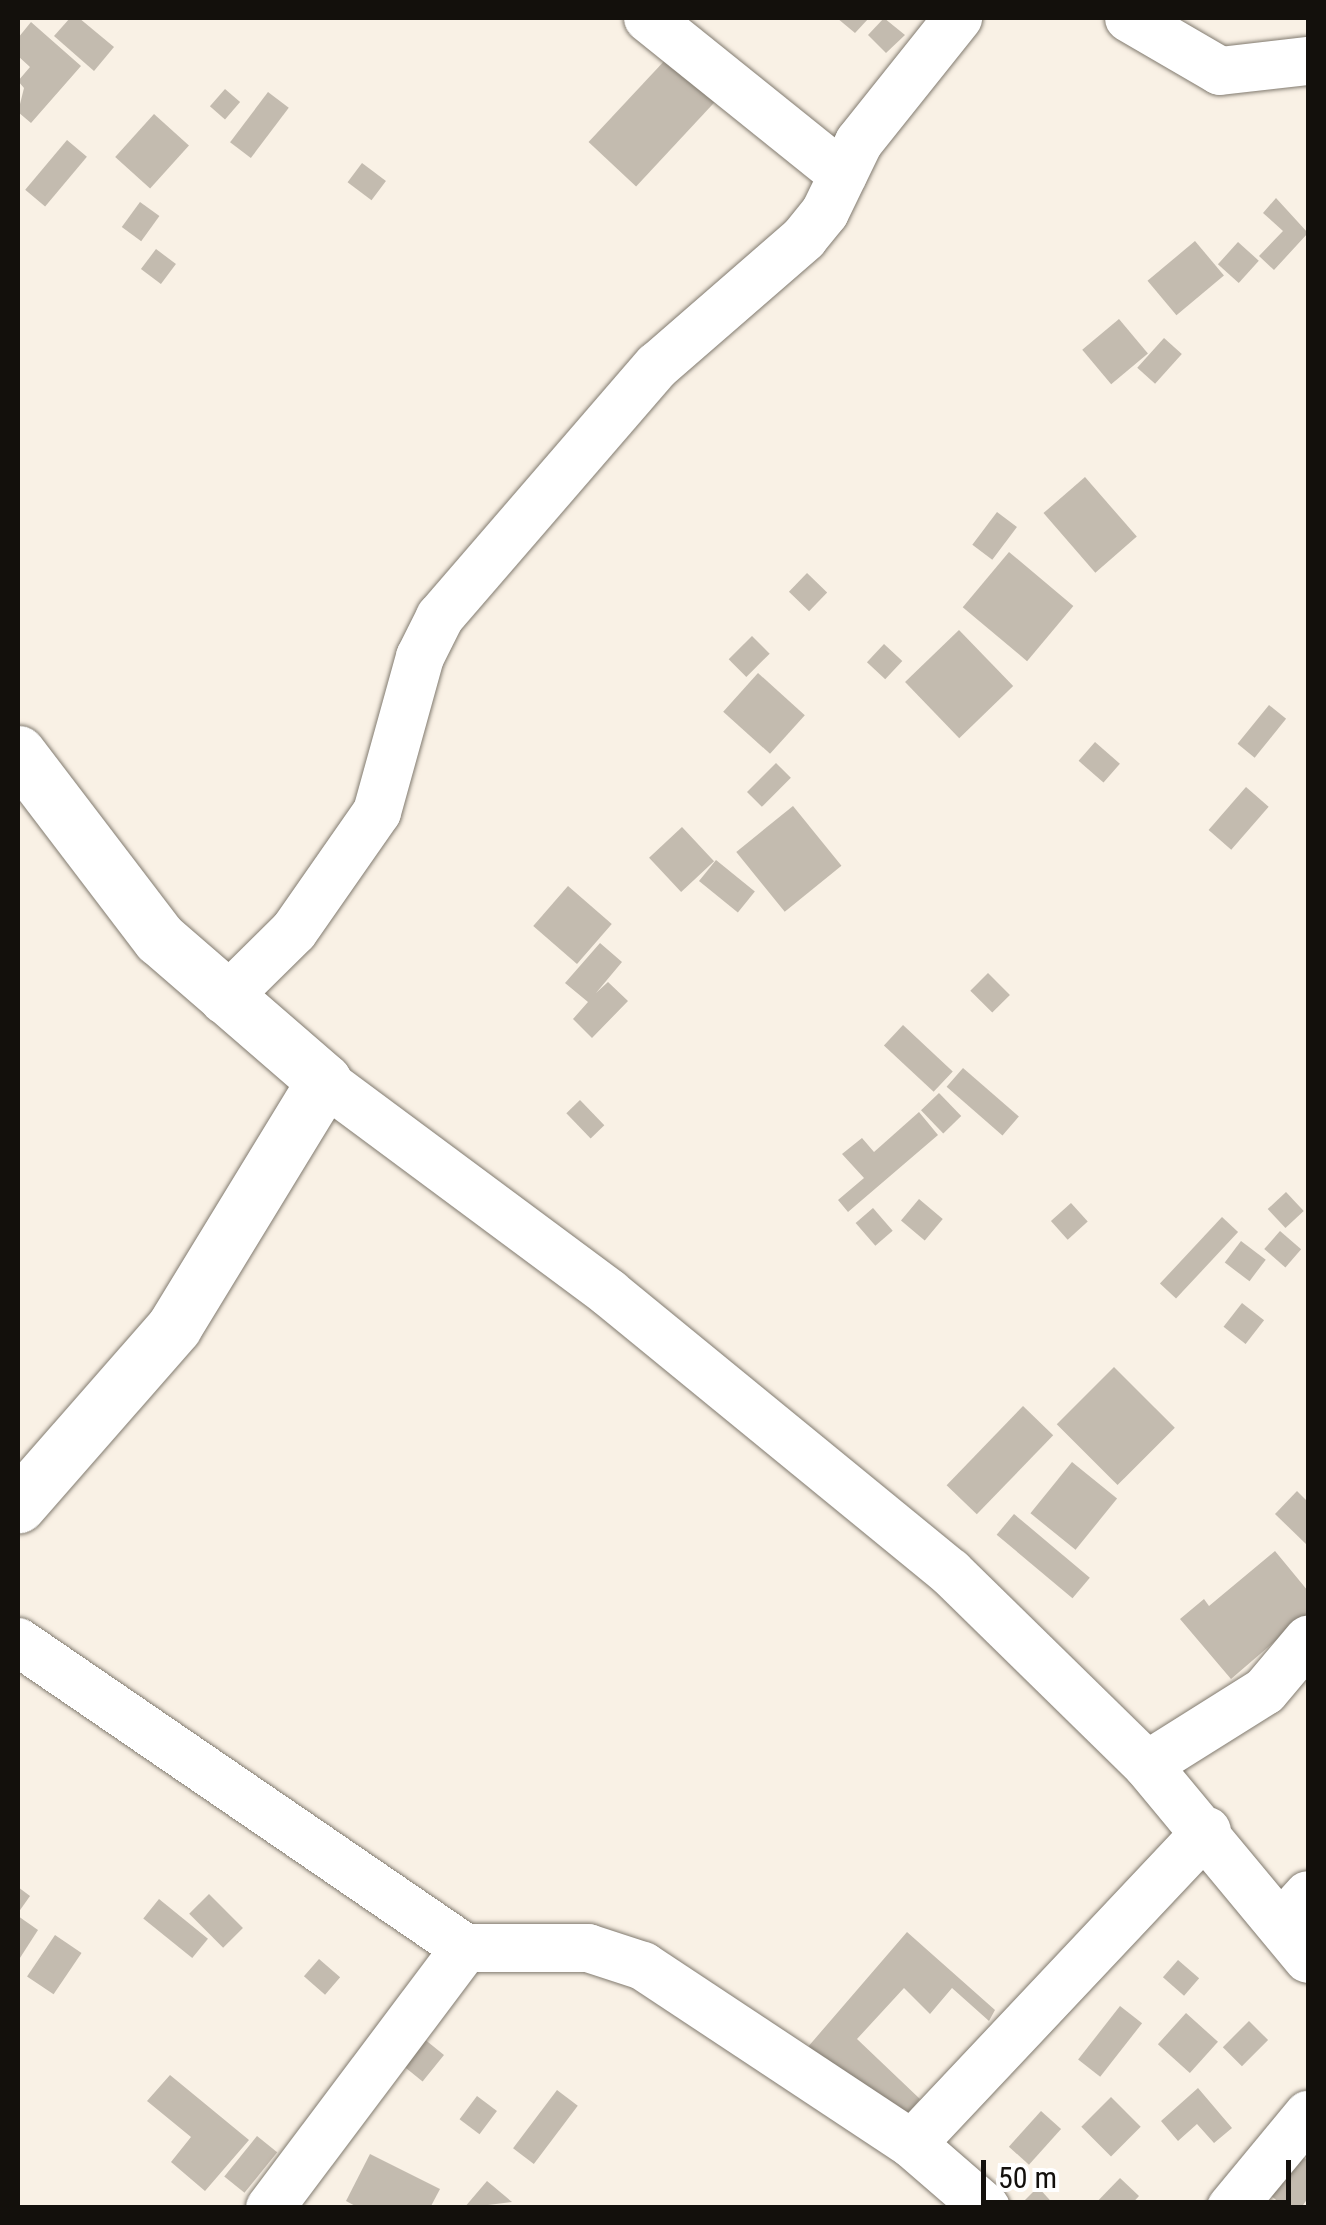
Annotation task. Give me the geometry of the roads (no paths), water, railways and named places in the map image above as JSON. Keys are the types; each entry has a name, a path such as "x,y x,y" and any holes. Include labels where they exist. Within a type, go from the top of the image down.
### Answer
{"street":[{"path":"224,1000 294,931 377,812 420,657 440,617 658,366 804,238 879,114 958,18"},
{"path":"1129,18 1220,70 1308,62"},
{"path":"659,20 842,175"},
{"path":"18,753 126,901 224,1000 324,1082 792,1437 950,1572 1147,1765 1300,1926"},
{"path":"18,1505 174,1327 324,1082"},
{"path":"1147,1765 1265,1692 1308,1640"},
{"path":"18,1642 464,1948 588,1948 643,1966 912,2144 986,2208"},
{"path":"912,2144 1207,1832"},
{"path":"270,2208 464,1948"},
{"path":"1231,2208 1308,2115"}]}
